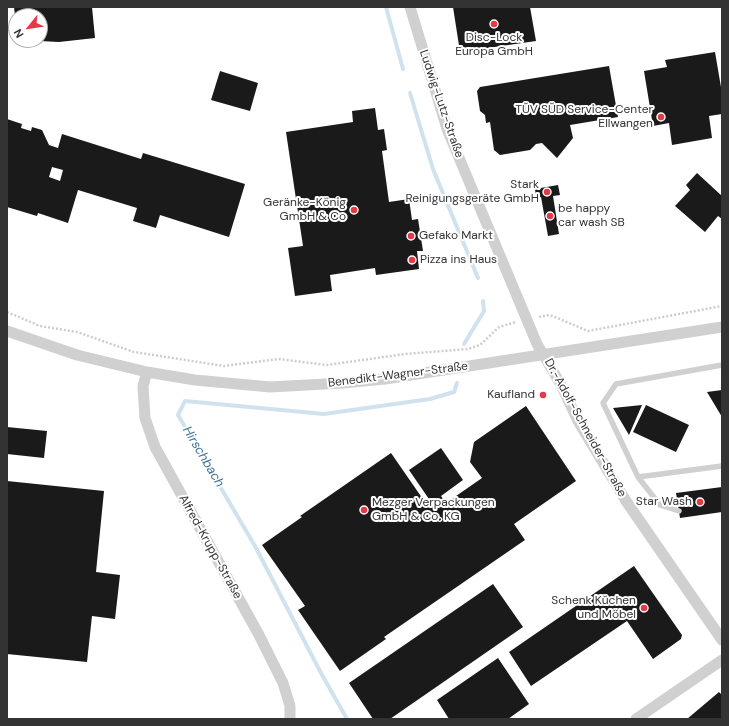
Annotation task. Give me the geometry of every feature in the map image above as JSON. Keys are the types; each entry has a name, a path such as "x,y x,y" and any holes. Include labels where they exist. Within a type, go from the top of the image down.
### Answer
{"street":[{"name":"Ludwig-Lutz-Straße","path":"410,7 447,129 537,344 544,354"},
{"name":"Benedikt-Wagner-Straße","path":"7,331 77,355 147,372 195,380 270,387 384,379 722,327"},
{"name":"Dr.-Adolf-Schneider-Straße","path":"544,354 578,421 626,501 722,640"},
{"name":"Alfred-Krupp-Straße","path":"147,372 143,386 145,418 155,447 283,683 290,706 290,719"},
{"path":"636,719 722,660"}],"lane":[{"path":"679,511 660,505 638,477 603,403 616,384 722,365"},
{"path":"638,477 722,466"}],"path":[{"path":"7,312 40,326 77,332 134,352 224,366 278,359 327,365 405,354 468,349 480,345 499,327 527,319 550,315 588,331 722,306"}],"building":[{"path":"92,7 95,38 59,42 48,41 48,8 14,8"},
{"name":"Disc-Lock Europa GmbH","path":"453,7 530,7 536,41 460,52"},
{"path":"715,52 722,93 722,114 709,116 712,138 672,145 669,123 653,126 644,71 667,67 665,60"},
{"path":"609,66 618,117 570,125 573,138 557,158 542,143 536,144 530,150 500,155 494,150 490,122 486,123 485,115 480,111 477,91 480,87"},
{"path":"220,71 258,83 250,111 211,100"},
{"name":"Geränke-König GmbH & Co","path":"375,108 378,130 384,129 387,150 382,151 389,202 409,199 412,220 418,219 423,251 417,251 419,269 376,275 375,268 330,275 332,291 295,296 288,248 303,246 286,132 353,122 352,111"},
{"path":"7,119 22,124 21,128 31,131 32,127 42,130 49,145 58,148 62,134 141,159 143,153 245,184 229,237 160,215 156,228 133,221 137,208 78,190 68,223 38,213 37,216 7,207","holes":["52,167 63,170 60,181 49,177"]},
{"path":"697,173 722,196 722,219 718,216 705,232 675,206 690,190 686,185"},
{"name":"be happy car wash SB","path":"558,185 560,195 553,196 559,234 548,236 541,197 536,198 535,189"},
{"path":"722,390 722,417 707,392"},
{"path":"642,405 629,435 613,408"},
{"path":"646,405 689,425 676,452 633,432"},
{"path":"526,406 576,481 514,524 525,540 384,637 386,639 340,671 298,610 305,606 262,545 302,517 300,516 391,453 427,505 431,502 409,470 441,448 463,480 441,496 446,503 482,478 470,462 474,442"},
{"path":"7,427 47,431 44,458 7,454"},
{"path":"7,481 104,491 96,572 120,575 115,619 92,616 87,662 7,654"},
{"name":"Star Wash","path":"722,487 722,512 680,518 676,493"},
{"path":"634,566 682,635 681,639 653,659 627,621 531,686 509,652"},
{"path":"493,584 523,627 390,719 373,719 349,683"},
{"path":"498,658 529,704 508,719 449,719 437,700"},
{"path":"719,692 722,695 722,719 687,719"}],"waterway":[{"name":"Hirschbach","path":"386,7 403,69"},
{"name":"Hirschbach","path":"410,93 433,169 478,278"},
{"name":"Hirschbach","path":"464,344 484,311 483,301"},
{"name":"Hirschbach","path":"347,719 322,675 255,546 178,415 185,401 324,414 430,399 454,392 457,383"}],"place":[{"name":"Disc-Lock Europa GmbH","path":"494,24"},
{"name":"TÜV SÜD Service-Center Ellwangen","path":"661,117"},
{"name":"Stark Reinigungsgeräte GmbH","path":"547,192"},
{"name":"Geränke-König GmbH & Co","path":"354,210"},
{"name":"be happy car wash SB","path":"550,216"},
{"name":"Gefako Markt","path":"411,236"},
{"name":"Pizza ins Haus","path":"412,260"},
{"name":"Kaufland","path":"543,395"},
{"name":"Star Wash","path":"700,502"},
{"name":"Mezger Verpackungen GmbH & Co. KG","path":"364,510"},
{"name":"Schenk Küchen und Möbel","path":"644,608"}]}
